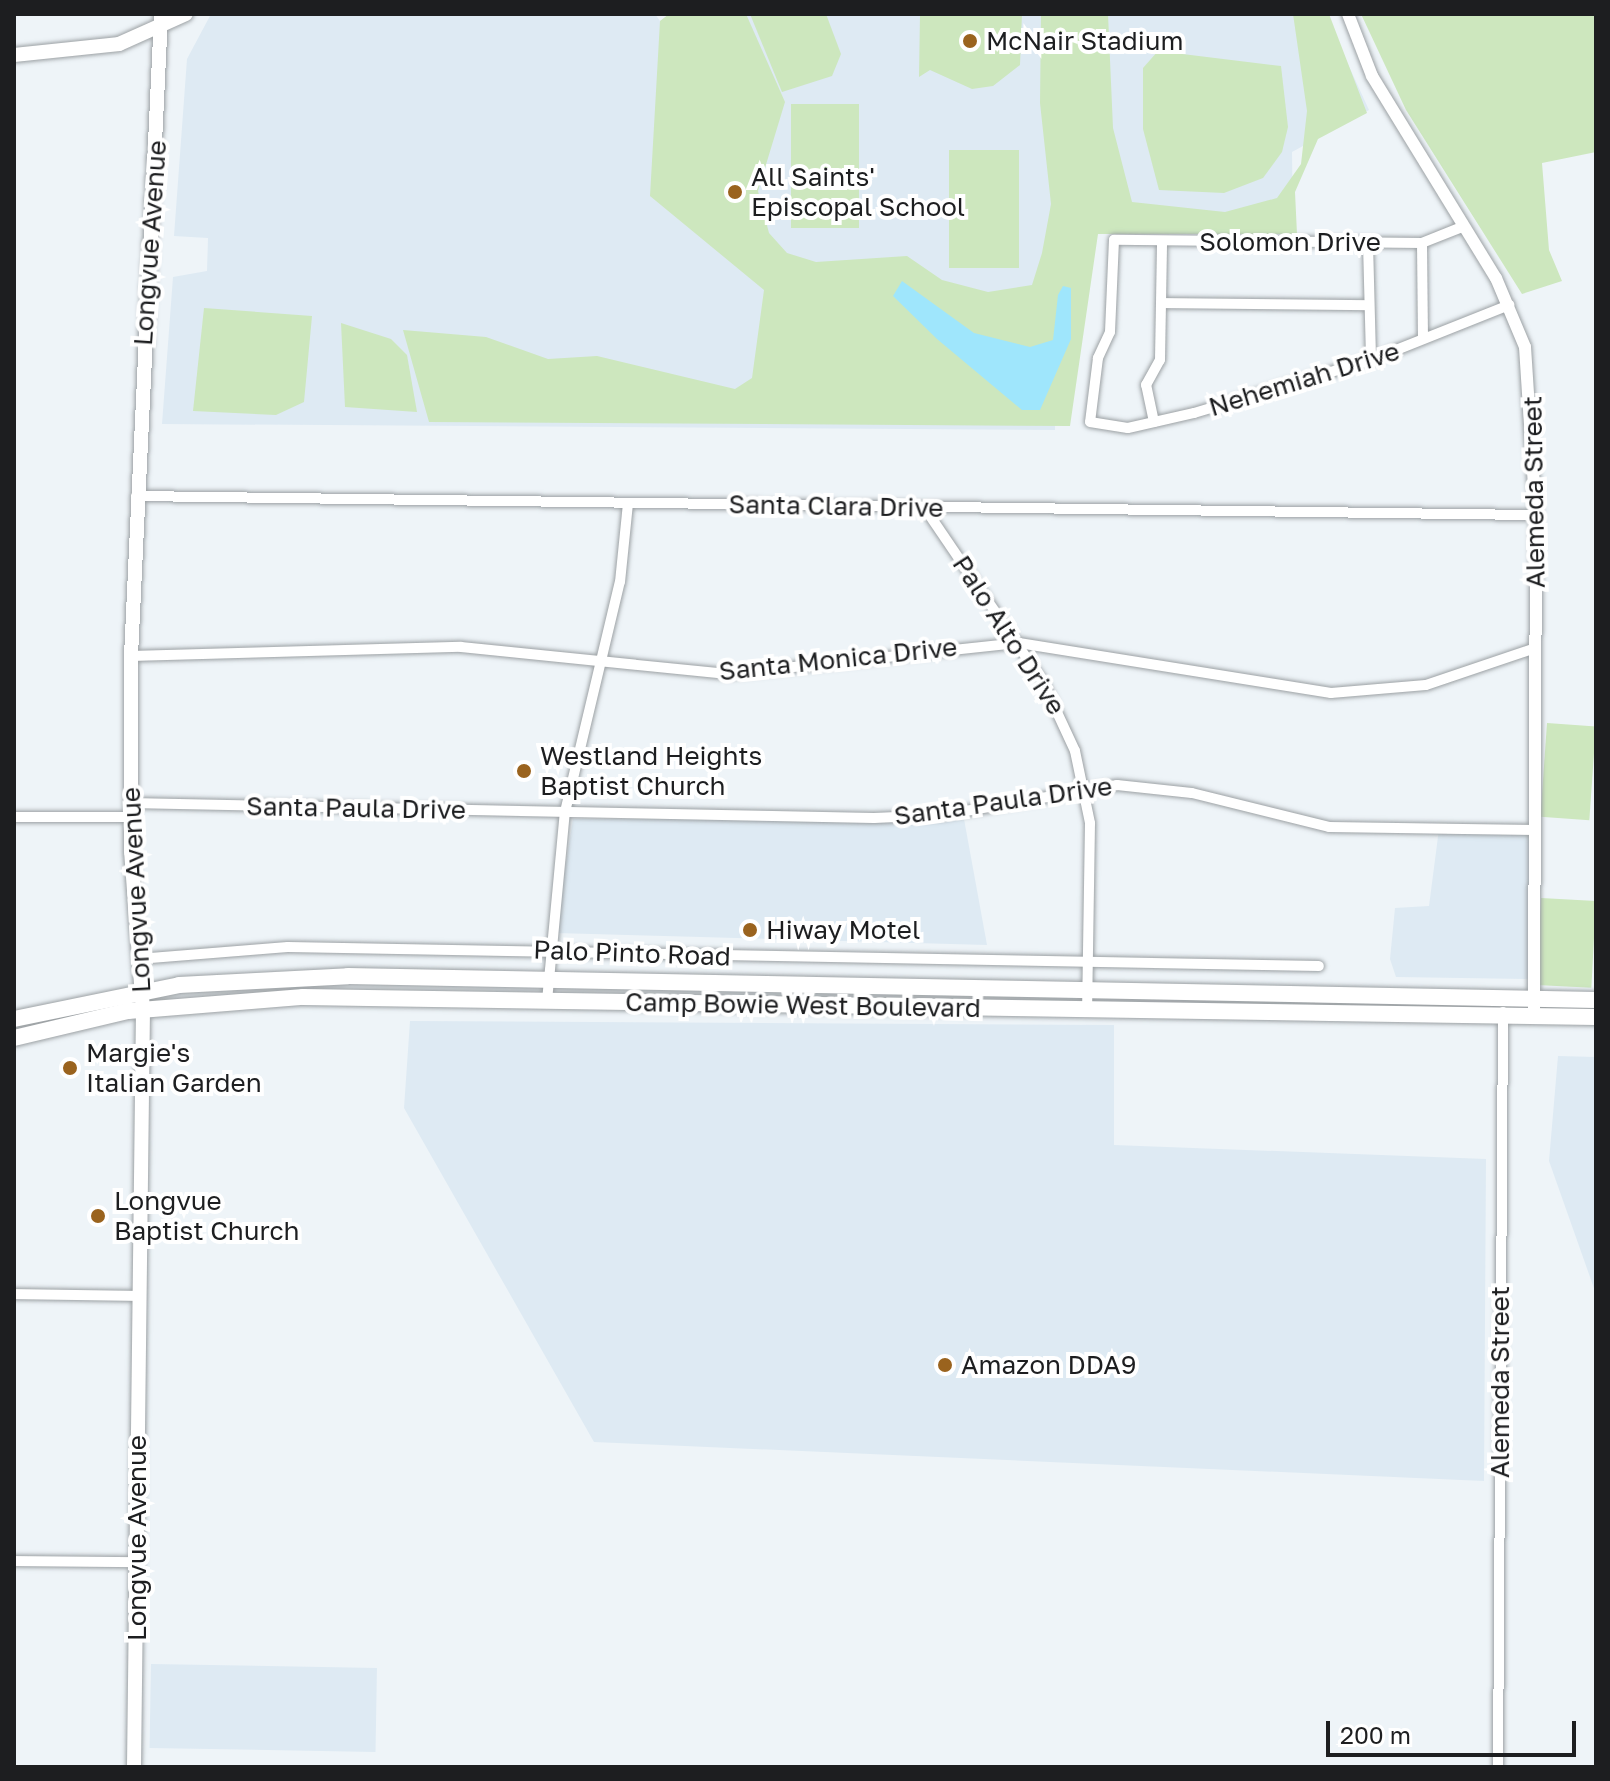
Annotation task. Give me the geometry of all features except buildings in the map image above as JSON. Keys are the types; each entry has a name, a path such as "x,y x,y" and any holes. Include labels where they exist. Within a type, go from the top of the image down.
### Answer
{"main road":[{"name":"Longvue Avenue","path":"134,1767 143,1010 130,810 131,656 136,496 161,14"},
{"path":"14,55 71,54 161,30 186,14"},
{"name":"Camp Bowie West Boulevard","path":"14,1019 141,991 348,976 821,988 1088,1001 1596,1017"},
{"path":"820,1006 821,988"},
{"name":"Camp Bowie West Boulevard","path":"14,1038 143,1010 303,997 820,1006 1088,1001 1596,1000"}],"street":[{"name":"Alemeda Street","path":"1348,14 1372,76 1509,305 1532,384 1536,515 1534,1017"},
{"name":"Solomon Drive","path":"1090,422 1098,358 1110,332 1114,240 1422,243 1462,227"},
{"path":"1154,422 1146,385 1160,360 1162,241"},
{"path":"1368,243 1371,360"},
{"path":"1422,243 1423,336"},
{"path":"1162,303 1368,305"},
{"name":"Nehemiah Drive","path":"1090,422 1154,422 1371,360 1423,336 1509,305"},
{"name":"Santa Clara Drive","path":"136,496 1536,515"},
{"path":"547,1001 549,949 565,812 601,665 628,503"},
{"name":"Palo Alto Drive","path":"924,507 1019,643 1066,723 1087,788 1088,1001"},
{"name":"Santa Monica Drive","path":"131,656 388,645 737,674 1019,643 1331,693 1426,685 1535,648"},
{"name":"Santa Paula Drive","path":"14,817 130,810 942,815 1087,788 1165,789 1329,827 1535,830"},
{"name":"Palo Pinto Road","path":"138,959 288,947 549,949 1319,966"},
{"name":"Alemeda Street","path":"1498,1767 1503,998"},
{"path":"14,1294 138,1296"},
{"path":"14,1561 138,1562"}],"shaded area":[{"name":"All Saints' Episcopal School","path":"211,14 655,14 660,21 672,14 1325,14 1369,110 1292,152 1293,231 1056,231 1055,430 162,424 173,277 207,271 208,238 174,236 187,59"},
{"path":"573,819 964,819 987,945 555,933"},
{"path":"1439,829 1535,830 1533,979 1396,977 1390,959 1395,908 1429,906"},
{"path":"410,1021 1114,1025 1114,1145 1486,1159 1484,1481 594,1442 404,1108"},
{"path":"1558,1056 1596,1057 1596,1294 1549,1161"},
{"path":"151,1664 377,1668 375,1752 150,1748"}],"green space":[{"path":"669,14 746,14 785,102 758,191 769,233 787,253 816,262 907,256 942,280 988,292 1032,285 1042,253 1051,204 1040,103 1041,14 1108,14 1113,128 1132,202 1225,212 1277,198 1301,164 1307,111 1293,14 1329,14 1367,113 1318,139 1295,192 1297,234 1098,234 1070,426 429,422 403,330 486,337 548,359 597,356 735,389 752,378 764,290 650,196 660,21"},
{"path":"750,14 826,14 841,54 832,76 782,92"},
{"name":"McNair Stadium","path":"920,14 1022,14 1020,65 993,86 972,89 930,70 919,77"},
{"path":"1361,14 1596,14 1596,152 1542,163 1549,250 1562,281 1522,294 1406,110"},
{"path":"1158,51 1281,66 1288,127 1282,152 1263,178 1224,193 1159,190 1143,129 1143,68"},
{"path":"791,104 859,104 859,228 791,228"},
{"path":"949,150 1019,150 1019,268 949,268"},
{"path":"204,308 312,316 304,402 276,415 193,411"},
{"path":"341,323 391,339 407,355 417,412 345,407"},
{"path":"1547,723 1596,726 1589,820 1540,817"},
{"path":"1541,898 1596,901 1591,988 1536,985"}],"water":[{"path":"902,281 974,333 1030,347 1053,340 1058,295 1063,286 1071,288 1071,339 1040,410 1022,410 937,339 893,296"}],"place":[{"name":"McNair Stadium","path":"970,41"},
{"name":"All Saints' Episcopal School","path":"735,192"},
{"name":"Westland Heights Baptist Church","path":"524,771"},
{"name":"Hiway Motel","path":"750,930"},
{"name":"Margie's Italian Garden","path":"70,1068"},
{"name":"Longvue Baptist Church","path":"98,1216"},
{"name":"Amazon DDA9","path":"945,1365"}]}
